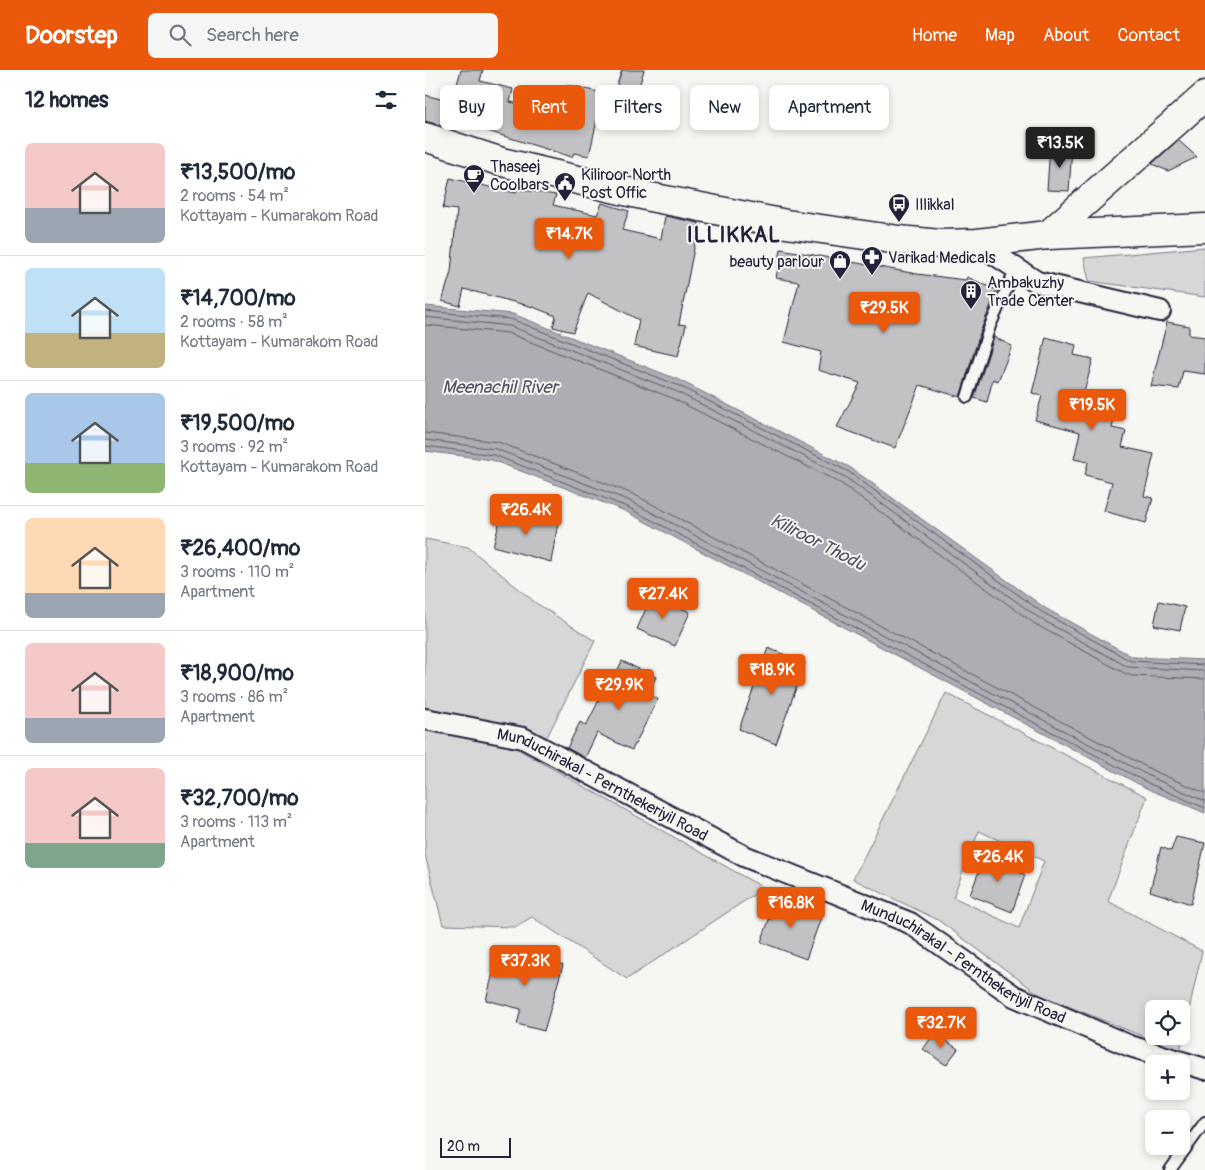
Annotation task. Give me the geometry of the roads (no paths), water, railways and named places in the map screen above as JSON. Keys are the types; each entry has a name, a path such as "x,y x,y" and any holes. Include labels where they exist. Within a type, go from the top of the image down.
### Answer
{"main road":[{"path":"1048,235 1205,96"},
{"path":"425,137 502,162 650,197 786,224 899,240 940,244 977,243 1048,235 1205,228"}],"street":[{"path":"977,243 1037,282 1160,311"},
{"name":"Munduchirakal - Pernthekeriyil Road","path":"425,719 523,738 744,856 910,923 1014,996 1130,1046 1205,1069"}],"lane":[{"path":"967,397 990,326 1016,268"},
{"path":"1170,1170 1205,1122"}],"water":[{"name":"Meenachil River","path":"425,306 513,314 679,380 851,468 1045,608 1133,657 1205,660 1205,813 1148,789 625,511 492,460 425,451"}],"place":[{"name":"Thaseej Coolbars","path":"474,194"},
{"name":"Kiliroor North Post Offic","path":"565,202"},
{"name":"Illikkal","path":"899,223"},
{"name":"Varikad Medicals","path":"872,276"},
{"name":"beauty parlour","path":"840,280"},
{"name":"Ambakuzhy Trade Center","path":"971,310"}],"district":[{"name":"ILLIKKAL","path":"734,235"}],"water label":[{"name":"Kiliroor Thodu","path":"818,542"}]}
